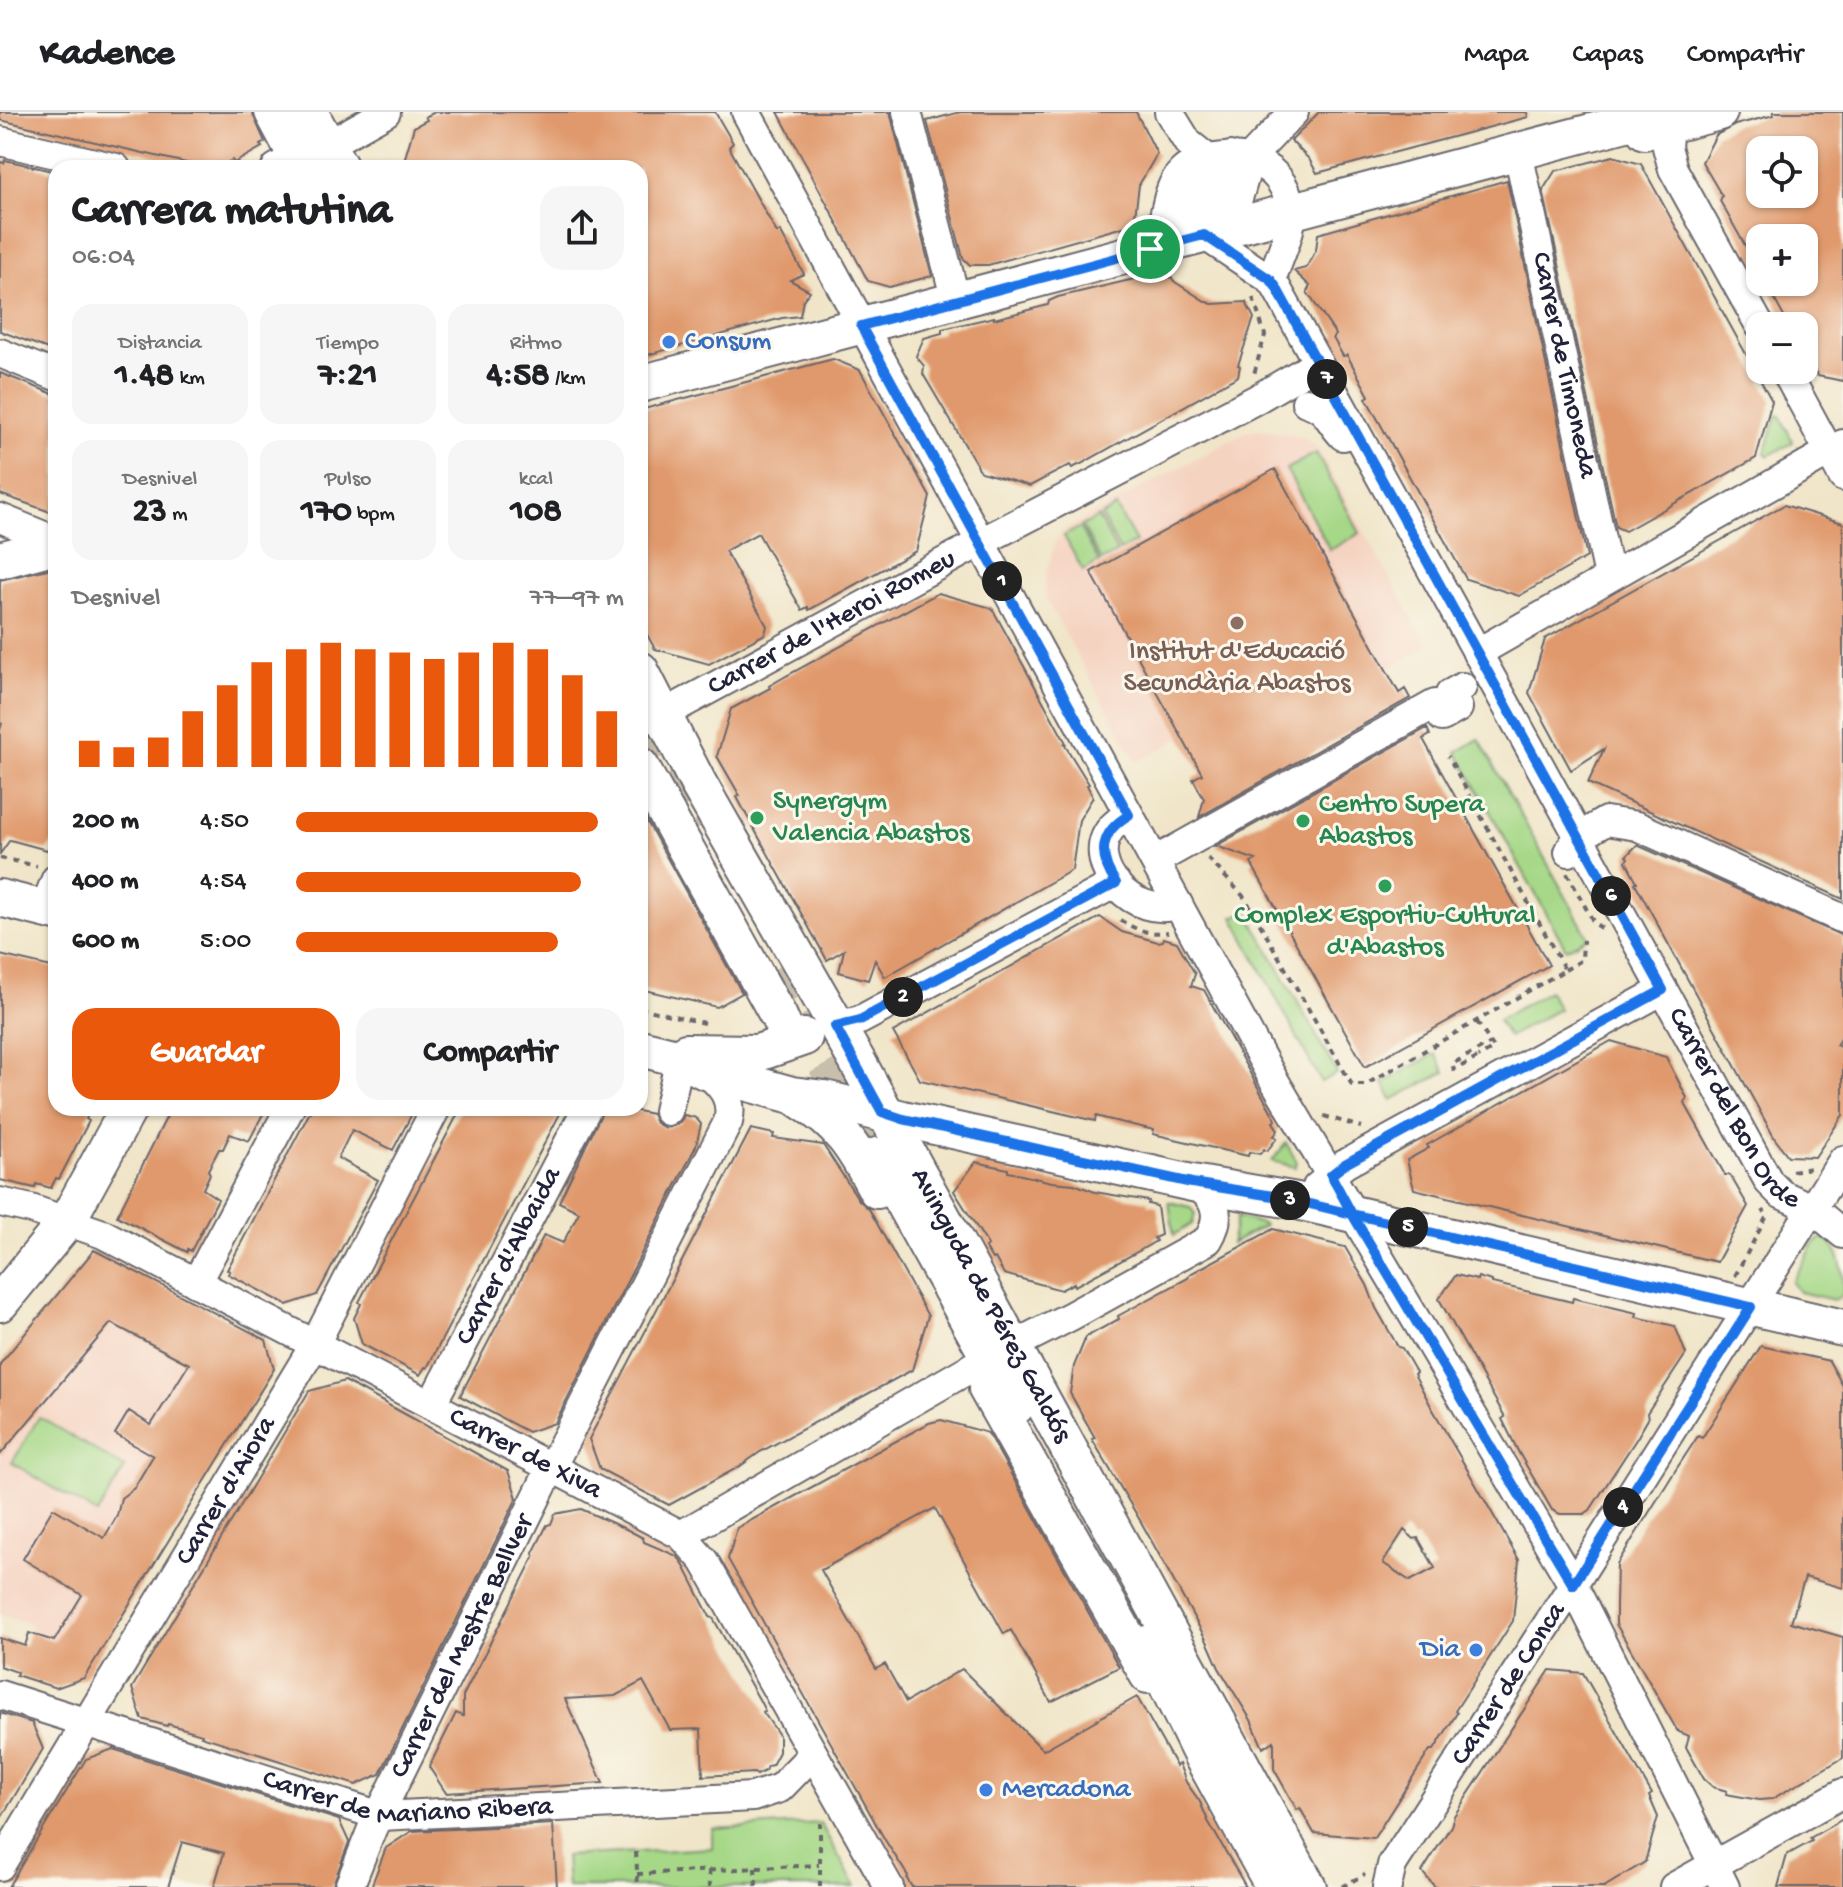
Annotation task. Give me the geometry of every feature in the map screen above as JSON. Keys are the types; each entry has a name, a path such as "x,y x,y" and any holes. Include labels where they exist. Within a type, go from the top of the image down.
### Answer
{"main road":[{"path":"273,112 298,160"},
{"path":"298,112 301,160"},
{"path":"309,112 339,138 357,160"},
{"path":"648,382 1518,152 1602,122 1719,112"},
{"path":"0,560 48,545"},
{"name":"Avinguda de Pérez Galdós","path":"648,719 698,783 929,1194 1012,1346 1216,1753 1308,1887"},
{"path":"648,780 779,1017 785,1031 783,1043"},
{"path":"700,827 778,968"},
{"path":"0,898 48,892"},
{"path":"670,1057 758,1053 835,1026"},
{"path":"670,1057 792,1095 825,1099 1192,1183 1297,1201 1741,1294 1843,1328"},
{"name":"Avinguda de Pérez Galdós","path":"792,1095 829,1119 852,1144 1157,1692 1216,1753"},
{"path":"0,1303 67,1221 125,1116"},
{"path":"929,1194 941,1163 965,1133"},
{"name":"Avinguda de Pérez Galdós","path":"881,1154 1159,1639 1216,1753 1274,1887"}],"street":[{"path":"339,138 386,112"},
{"path":"746,112 1271,1075 1573,1585 1719,1876"},
{"path":"1169,112 1188,143 1229,158 1274,173 1286,190 1292,212 1262,288 1164,223 1172,187 1181,173 1194,162 1229,158 1294,112"},
{"path":"1602,122 1627,112"},
{"path":"912,113 956,301"},
{"path":"1668,118 1667,147 1673,169 1752,312"},
{"path":"0,141 82,160"},
{"name":"Carrer de Timoneda","path":"1518,152 1609,576"},
{"path":"1191,239 1229,158"},
{"name":"Carrer del Bon Orde","path":"1262,288 1318,363 1769,1182 1781,1194 1813,1209 1843,1234"},
{"path":"0,353 48,373"},
{"name":"Carrer de l'Heroi Romeu","path":"648,717 1255,400 1318,363"},
{"path":"1794,384 1836,448 1843,477"},
{"path":"1306,402 1325,411 1345,438 1362,443"},
{"path":"1477,653 1836,448"},
{"path":"0,518 48,539"},
{"path":"1155,861 1435,704 1442,717 1458,708 1456,690"},
{"path":"1129,815 1109,831 1104,843 1105,863 1116,883 1124,895 1141,904 1169,907 1178,904"},
{"path":"1601,915 1569,855 1572,844 1606,821 1637,826 1843,919"},
{"path":"835,1026 860,1020 1116,883"},
{"path":"1297,1201 1345,1164 1663,990"},
{"path":"668,1111 670,1057"},
{"name":"Carrer del Mestre Bellver","path":"349,1887 372,1829 551,1468 728,1122 730,1103 726,1093 670,1057"},
{"path":"196,1283 286,1116"},
{"name":"Carrer d'Aiora","path":"0,1866 315,1344 432,1116"},
{"name":"Carrer d'Albaida","path":"431,1405 569,1157 584,1116"},
{"name":"Carrer de Conca","path":"1387,1887 1392,1865 1573,1585 1741,1294 1813,1209 1830,1164"},
{"path":"1012,1346 1208,1240 1216,1227 1217,1215 1207,1192 1192,1183"},
{"name":"Carrer de Xiva","path":"0,1202 103,1234 681,1535 704,1561 786,1682 813,1754 889,1887"},
{"path":"681,1535 974,1366"},
{"name":"Carrer de Mariano Ribera","path":"0,1695 381,1816 753,1797 780,1788 813,1754"},
{"path":"834,1791 839,1815 877,1886"},
{"path":"1674,1887 1719,1876 1843,1793"}],"path":[{"path":"1254,375 1265,335 1262,288"},
{"path":"1448,756 1565,970"},
{"path":"1191,841 1245,898 1352,1085 1365,1085 1582,960 1583,940"},
{"path":"0,858 48,891"},
{"path":"648,1010 709,1025"},
{"path":"1477,1022 1491,1043 1494,1048 1478,1060 1454,1070 1452,1064 1491,1043"},
{"path":"1779,1173 1830,1164"},
{"path":"1741,1294 1767,1216 1760,1206"},
{"path":"820,1823 820,1887"},
{"path":"636,1852 638,1887"},
{"path":"637,1874 819,1865"},
{"path":"755,1868 756,1887"},
{"path":"709,1870 710,1887"}],"shaded area":[{"name":"Institut d'Educació Secundària Abastos","path":"1256,429 1303,437 1318,449 1428,646 1202,774 1182,737 1137,762 1046,599 1045,580 1055,542 1065,529"},
{"path":"111,1323 189,1363 138,1447 200,1485 84,1678 57,1688 16,1675 31,1624 0,1614 0,1455"}],"green space":[{"path":"1780,415 1793,442 1768,456 1765,453 1777,416"},
{"path":"1316,453 1360,533 1330,550 1286,469"},
{"path":"1116,507 1136,542 1120,551 1101,516"},
{"path":"1098,517 1117,552 1101,561 1082,526"},
{"path":"1080,527 1099,562 1083,571 1064,536"},
{"path":"1479,739 1588,937 1566,949 1457,752"},
{"path":"1247,911 1337,1073 1321,1082 1233,917"},
{"path":"1549,991 1559,1009 1508,1037 1498,1020"},
{"path":"1435,1054 1445,1072 1392,1100 1383,1083"},
{"path":"1286,1143 1297,1162 1295,1167 1272,1161"},
{"path":"1169,1202 1190,1207 1195,1214 1192,1224 1174,1235"},
{"path":"1237,1217 1263,1224 1264,1226 1231,1244"},
{"path":"1823,1238 1835,1249 1842,1271 1843,1295 1834,1300 1799,1292 1792,1282 1815,1242"},
{"path":"39,1417 125,1468 97,1514 12,1463"},
{"path":"820,1823 856,1887 567,1887 565,1856 712,1848 712,1829"}],"building":[{"path":"0,112 252,112 265,142 239,160 173,160 0,120"},
{"path":"435,112 715,112 733,143 729,147 777,233 780,231 804,274 790,280 810,291 803,300 800,316 782,318 648,355 648,160 404,160 414,127 427,120 425,117"},
{"path":"778,112 890,112 932,276 889,287 868,281"},
{"path":"960,112 1136,112 1157,154 1139,185 1134,224 988,265 970,265 963,258 927,121"},
{"path":"1319,112 1527,112 1528,117 1317,173 1309,159 1291,141"},
{"path":"1773,112 1843,112 1843,381 1818,376 1818,312 1781,312 1773,296 1818,296 1818,224 1746,224 1746,247 1702,162 1716,135 1735,125 1774,115"},
{"path":"1613,156 1641,164 1746,354 1746,384 1763,384 1772,401 1756,458 1625,531 1616,527 1543,190 1555,171"},
{"path":"5,160 48,170 48,349 0,331 0,162 4,163"},
{"path":"1507,180 1587,557 1519,596 1466,579 1366,398 1369,396 1347,355 1343,356 1333,338 1336,335 1307,292 1310,286 1294,271 1306,268 1316,250 1318,234"},
{"path":"1164,270 1175,282 1212,304 1246,302 1254,318 1238,365 1238,376 1081,464 1072,468 1070,465 1030,486 981,472 923,374 924,366 916,356 924,338 942,333 942,329 1048,305 1049,301 1058,297"},
{"path":"833,359 860,370 930,497 916,551 809,610 808,607 802,610 758,533 725,551 767,626 765,634 709,664 655,649 648,636 648,408"},
{"path":"0,373 48,392 48,511 0,494"},
{"name":"Institut d'Educació Secundària Abastos","path":"1275,469 1399,693 1405,689 1410,698 1199,817 1204,799 1193,779 1202,774 1091,572"},
{"path":"1784,505 1843,523 1843,899 1588,783 1604,749 1571,770 1529,693 1545,639"},
{"path":"48,569 47,850 10,840 0,854 0,580"},
{"path":"938,593 992,608 1064,744 1089,784 1093,797 1079,820 1072,870 885,977 875,960 868,980 839,972 844,950 827,960 717,756 731,709"},
{"path":"1427,728 1430,735 1423,739 1549,965 1365,1067 1251,863 1256,860 1216,846"},
{"path":"648,823 742,993 717,1007 648,991"},
{"path":"1637,845 1843,936 1843,1035 1836,1045 1843,1048 1843,1115 1815,1157 1788,1156 1775,1139 1635,883 1626,856"},
{"path":"1100,917 1122,932 1158,942 1164,938 1177,942 1195,974 1191,986 1204,990 1276,1120 1273,1122 1278,1130 1274,1136 1277,1138 1267,1151 1264,1149 1260,1154 1249,1152 1248,1156 1153,1134 1154,1130 1096,1116 1095,1121 920,1080 893,1032"},
{"path":"0,955 48,966 48,1116 88,1116 89,1121 59,1179 56,1178 51,1188 36,1184 35,1188 0,1180"},
{"path":"1611,1041 1666,1057 1687,1098 1684,1102 1725,1175 1730,1175 1748,1206 1717,1262 1414,1189 1407,1160 1429,1148 1427,1145"},
{"path":"648,1113 665,1128 680,1123 684,1115 696,1118 701,1124 696,1146 555,1423 528,1432 460,1396 544,1235 563,1243 579,1212 559,1202 600,1116 648,1116"},
{"path":"167,1116 262,1116 249,1141 230,1134 223,1149 219,1149 208,1170 210,1174 203,1189 218,1199 191,1251 188,1249 187,1252 117,1216"},
{"path":"308,1116 411,1116 393,1150 352,1130 338,1158 378,1180 317,1295 287,1305 228,1274 230,1271 227,1270"},
{"path":"457,1116 559,1116 427,1368 420,1375 362,1344 354,1318 361,1304 359,1302"},
{"path":"751,1129 774,1134 773,1138 823,1145 859,1200 869,1209 928,1316 912,1370 669,1505 600,1469 589,1439"},
{"path":"976,1162 1052,1182 1074,1184 1095,1192 1149,1201 1148,1204 1157,1206 1161,1235 1139,1251 1075,1286 1074,1283 1061,1290 1004,1274 995,1258 992,1259 985,1247 988,1245 954,1191"},
{"path":"1273,1229 1345,1247 1376,1308 1416,1372 1414,1374 1432,1408 1519,1560 1513,1621 1455,1711 1457,1713 1434,1750 1430,1750 1374,1838 1314,1833 1300,1808 1297,1810 1274,1769 1274,1741 1263,1748 1251,1720 1092,1439 1095,1438 1070,1393 1074,1366 1086,1337 1190,1274","holes":["1404,1530 1414,1539 1418,1538 1435,1568 1410,1581 1383,1563"]},
{"path":"94,1250 266,1340 274,1369 84,1678 56,1688 16,1675 17,1672 0,1666 0,1638 25,1646 29,1633 54,1641 82,1595 23,1559 53,1508 104,1538 117,1516 121,1498 134,1488 153,1456 115,1434 129,1411 151,1425 189,1364 111,1323 0,1455 0,1364"},
{"path":"1456,1275 1477,1280 1478,1277 1572,1302 1573,1298 1637,1313 1636,1317 1675,1326 1686,1354 1647,1413 1648,1419 1637,1438 1590,1510 1584,1514 1560,1514 1552,1510 1519,1453 1502,1419 1505,1417 1439,1299"},
{"path":"1761,1346 1829,1361 1843,1386 1843,1588 1805,1577 1791,1622 1843,1637 1843,1758 1772,1799 1759,1800 1726,1794 1727,1791 1713,1787 1704,1779 1686,1747 1689,1736 1678,1732 1616,1624 1616,1606 1617,1564 1698,1436 1702,1438"},
{"path":"345,1381 508,1471 517,1498 380,1774 356,1785 202,1734 142,1719 132,1688 309,1391"},
{"path":"941,1420 988,1433 1119,1667 1051,1702 1011,1630 1004,1634 935,1508 821,1570 876,1669 885,1664 906,1702 962,1669 1043,1750 1137,1697 1176,1766 1179,1764 1186,1782 1246,1887 912,1887 728,1559 737,1528 929,1423"},
{"path":"581,1509 628,1530 643,1538 644,1542 677,1556 682,1562 710,1617 760,1701 763,1712 779,1735 779,1752 765,1771 757,1775 703,1776 701,1729 670,1730 643,1681 615,1696 565,1699 603,1783 446,1793 429,1767 456,1713 463,1716 463,1696 534,1557 533,1553 547,1525 551,1524 555,1514"},
{"path":"1550,1670 1583,1673 1652,1794 1649,1796 1658,1817 1645,1862 1604,1887 1435,1887 1422,1872 1454,1816"},
{"path":"0,1713 32,1723 43,1749 0,1820"},
{"path":"113,1749 339,1820 349,1842 332,1887 214,1887 224,1853 182,1842 168,1887 8,1887 86,1759"},
{"path":"1843,1819 1843,1887 1778,1887 1787,1855"},
{"path":"553,1824 557,1887 371,1887 386,1848 412,1831"}],"tunnel":[{"path":"648,742 697,829"},
{"path":"773,970 877,1156"}],"place":[{"name":"Consum","path":"669,342"},
{"name":"Institut d'Educació Secundària Abastos","path":"1237,623"},
{"name":"Synergym Valencia Abastos","path":"757,818"},
{"name":"Centro Supera Abastos","path":"1303,821"},
{"name":"Complex Esportiu-Cultural d'Abastos","path":"1385,886"},
{"name":"Dia","path":"1476,1650"},
{"name":"Mercadona","path":"986,1790"}],"route":[{"path":"1150,249 861,326 1129,815 1109,831 1104,843 1105,863 1116,883 860,1020 835,1026 857,1061 882,1112 1192,1183 1280,1197 1352,1214 1573,1585 1751,1307 1352,1214 1331,1175 1345,1164 1663,990 1276,287 1271,280 1204,235 1150,249"}]}
